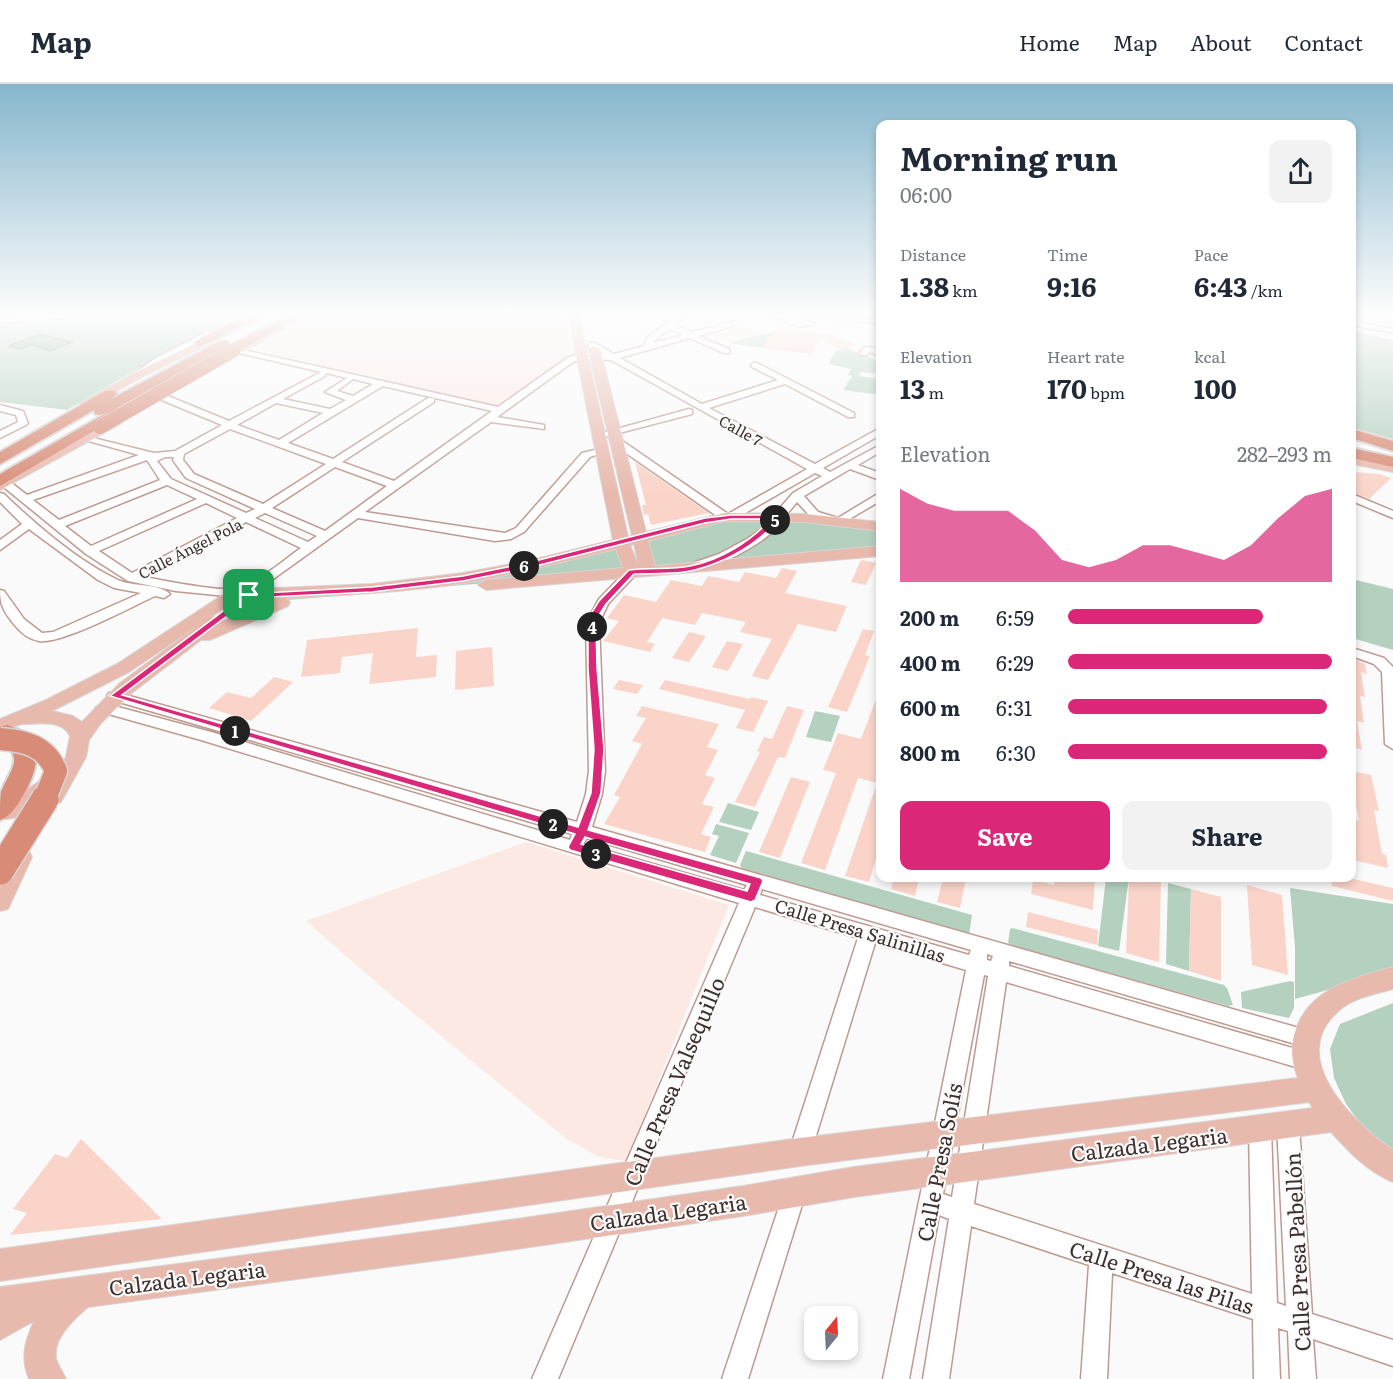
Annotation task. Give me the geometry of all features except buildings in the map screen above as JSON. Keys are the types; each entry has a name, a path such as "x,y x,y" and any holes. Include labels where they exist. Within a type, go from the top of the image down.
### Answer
{"highway":[{"path":"0,461 149,373"},
{"path":"0,461 157,373"},
{"path":"1,479 169,373"},
{"path":"1,479 182,373"},
{"path":"1,479 189,373"},
{"path":"1,479 39,462 195,373"},
{"path":"103,420 165,393"},
{"path":"1356,434 1393,446"},
{"path":"1356,447 1393,456"},
{"path":"1356,459 1393,462"},
{"path":"0,728 18,741 27,757 24,773 4,812"},
{"path":"0,739 38,746 50,756 56,771 49,790 0,870"}],"main road":[{"path":"0,453 142,373"},
{"path":"1,479 90,438 198,373"},
{"path":"594,373 601,442 621,542 640,572"},
{"path":"597,373 616,437 640,537 640,572"},
{"path":"1356,459 1393,468"},
{"path":"0,728 123,668 241,595 372,589 463,578 528,566 728,517 777,517 876,526"},
{"path":"241,595 282,602 876,551"},
{"path":"0,902 27,845 78,751 81,737 108,702 188,643 241,595"},
{"path":"188,643 282,602"},
{"path":"0,728 39,717 50,718 68,722 77,729 81,737"},
{"path":"4,812 38,794 71,765"},
{"path":"1393,978 1332,1000 1314,1021 1306,1050 1315,1089 1336,1118 1366,1149 1393,1168"},
{"name":"Calzada Legaria","path":"0,1265 800,1152 1315,1089"},
{"name":"Calzada Legaria","path":"0,1303 454,1243 614,1218 792,1202 936,1171 1336,1118"},
{"path":"49,1379 42,1370 40,1360 43,1338 62,1309 83,1291"},
{"path":"0,1324 45,1296"}],"street":[{"path":"136,376 140,373"},
{"path":"329,373 492,415"},
{"path":"0,496 29,524 102,577 118,585 152,593 241,595 551,373"},
{"name":"Calle 7","path":"642,373 829,476"},
{"path":"771,373 851,415"},
{"path":"90,438 168,465 229,425 322,374 378,385 541,427"},
{"path":"349,380 330,392 353,399"},
{"path":"701,407 785,381"},
{"path":"280,443 378,385"},
{"path":"165,393 229,425 395,485"},
{"path":"274,400 330,412"},
{"name":"Calle Ángel Pola","path":"132,578 263,510 431,400"},
{"path":"0,408 21,413 23,423 0,435"},
{"path":"355,514 495,537 515,534 586,455 601,442 688,412"},
{"path":"616,437 728,517 876,433"},
{"path":"692,568 739,550 766,531 797,495 876,449"},
{"path":"178,457 190,476 263,510 325,535"},
{"path":"26,499 154,459"},
{"path":"154,459 167,481 309,547"},
{"path":"849,465 876,475"},
{"path":"1,479 90,551 132,578 176,587 241,595"},
{"path":"57,525 167,481"},
{"path":"797,495 814,514 839,521 876,499"},
{"path":"90,551 206,499"},
{"path":"1356,499 1393,515"},
{"path":"0,546 29,524"},
{"path":"578,839 596,793 599,749 592,668 594,615 602,603 640,572"},
{"path":"0,594 3,602 32,634 47,637 57,635 152,593"},
{"path":"1356,653 1379,661 1389,670 1393,744"},
{"name":"Calle Presa Salinillas","path":"108,702 216,739 754,889 1306,1050"},
{"name":"Calle Presa Salinillas","path":"754,889 869,933 978,955"},
{"name":"Calle Presa Valsequillo","path":"545,1379 754,889"},
{"path":"800,1152 869,933"},
{"name":"Calle Presa Solís","path":"896,1379 978,955"},
{"name":"Calle Presa Solís","path":"936,1379 1000,961"},
{"name":"Calle Presa Pabellón","path":"1267,1379 1266,1310 1274,1127"},
{"name":"Calle Presa Pabellón","path":"1274,1127 1300,1321 1303,1379"},
{"name":"Calle Presa las Pilas","path":"930,1201 1393,1353"},
{"path":"735,1379 792,1202"},
{"path":"1094,1379 1101,1256"}],"shaded area":[{"path":"0,373 130,373 67,410 0,402"},
{"path":"355,373 545,373 497,408"},
{"path":"860,373 859,376 876,378 876,394 843,390 852,376 848,375"},
{"path":"1356,373 1393,373 1393,439 1356,431"},
{"path":"772,519 876,528 876,547 649,569 641,539 716,521"},
{"path":"615,546 625,571 277,601 276,598 383,589"},
{"path":"1356,580 1393,589 1393,650 1356,639"},
{"path":"815,711 840,716 831,742 806,737"},
{"path":"728,803 759,812 751,830 719,822"},
{"path":"716,824 749,833 736,863 710,855 719,836 712,834"},
{"path":"526,842 729,905 626,1161 599,1157 568,1140 384,989 306,921"},
{"path":"746,851 972,915 969,936 742,868 740,865"},
{"path":"1106,882 1128,882 1119,951 1098,946"},
{"path":"1168,883 1191,889 1189,971 1166,964"},
{"path":"1290,888 1393,904 1393,972 1295,999 1295,947"},
{"path":"1012,928 1224,985 1233,1005 1228,1006 1013,946 1008,943"},
{"path":"1294,982 1294,1008 1289,1018 1242,1008 1241,992"},
{"path":"1393,1003 1393,1152 1369,1135 1346,1104 1334,1078 1330,1049 1340,1024"}],"route":[{"path":"249,595 188,643 114,696 582,832 591,835 757,881 751,897 574,847 582,832 596,793 599,749 592,668 594,615 602,603 632,572 692,568 723,557 759,537 777,517 725,517 705,520 528,566 463,578 372,589 249,595"}]}
